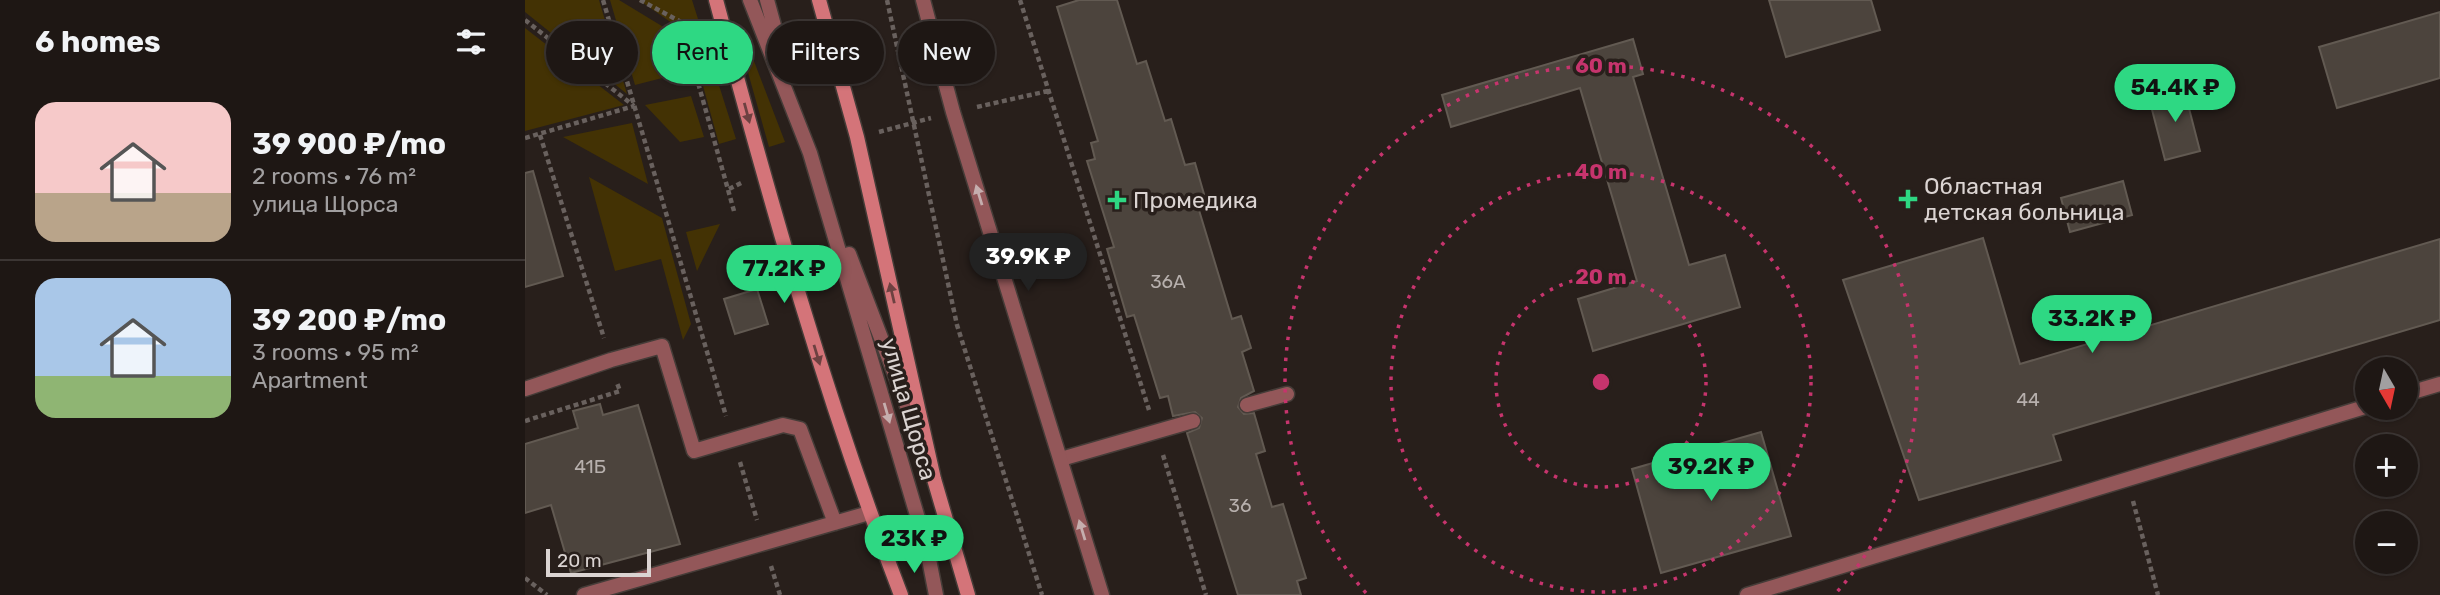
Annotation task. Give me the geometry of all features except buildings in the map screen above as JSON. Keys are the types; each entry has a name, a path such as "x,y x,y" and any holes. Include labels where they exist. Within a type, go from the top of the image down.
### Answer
{"main road":[{"path":"716,0 774,211 834,410 869,513 901,595"},
{"name":"улица Щорса","path":"819,0 857,137 934,479 968,595"}],"street":[{"name":"улица Щорса","path":"750,0 810,153 927,549 936,595"},
{"path":"767,0 810,153 934,479"},
{"path":"923,0 953,112 1102,595"},
{"path":"525,389 662,346 694,451 783,425 800,429 835,523"},
{"path":"2419,390 2440,384"},
{"path":"1247,405 1287,394"},
{"path":"1747,595 2355,410"},
{"path":"1061,459 1193,421"},
{"path":"584,595 869,513"}],"path":[{"path":"603,0 780,595"},
{"path":"640,0 681,22 734,211"},
{"path":"887,0 957,325 1042,595"},
{"path":"1020,0 1206,595"},
{"path":"525,20 634,106"},
{"path":"886,130 1048,91"},
{"path":"525,138 634,106"},
{"path":"525,421 620,391 540,135"},
{"path":"2128,480 2158,595"},
{"path":"525,578 547,595"}],"shaded area":[{"path":"525,0 599,0 605,21 546,21 546,29 525,12"},
{"path":"610,0 619,0 654,21 652,81 635,85 635,84 638,84 638,21 616,21"},
{"path":"639,0 692,0 699,21 669,21"},
{"path":"525,28 546,44 546,84 597,84 624,105 525,131"},
{"path":"753,59 785,142 769,147 751,84"},
{"path":"615,84 624,84 627,94"},
{"path":"702,84 719,84 736,139 719,144"},
{"path":"691,96 704,137 680,142 645,105"},
{"path":"632,123 648,184 563,137"},
{"path":"589,177 662,218 691,324 683,340 661,259 615,271"},
{"path":"720,224 697,271 686,232"}],"place":[{"name":"Областная детская больница","path":"1908,199"},
{"name":"Промедика","path":"1117,200"}]}
